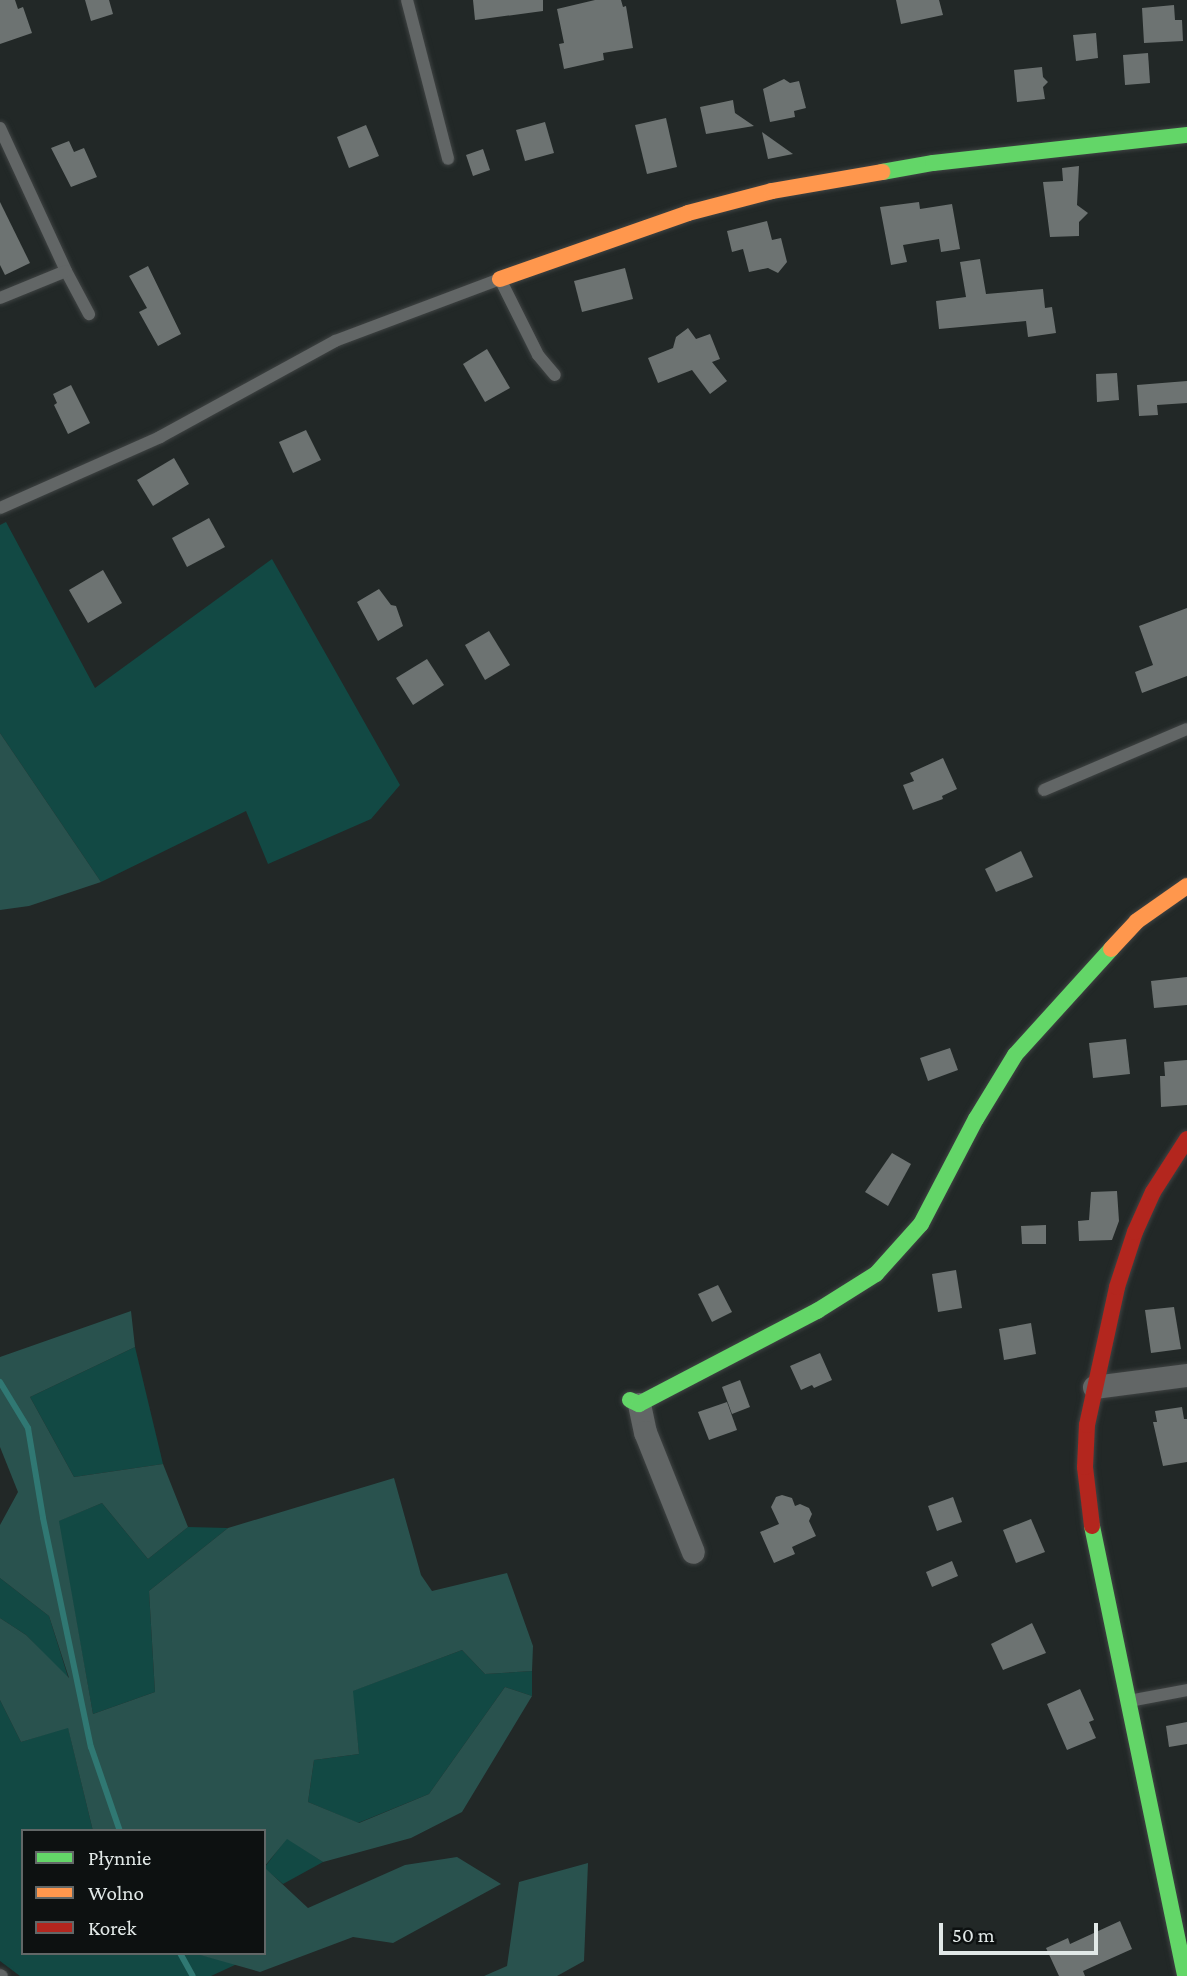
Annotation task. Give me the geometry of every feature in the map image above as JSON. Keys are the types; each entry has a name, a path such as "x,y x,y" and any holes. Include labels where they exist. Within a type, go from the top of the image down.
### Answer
{"street":[{"path":"500,279 688,213 772,191 933,163 1187,135"},
{"path":"693,1552 634,1402 829,1304 876,1274 921,1224 976,1119 1015,1055 1035,1030 1137,921 1187,886"},
{"path":"1186,1976 1088,1500 1084,1467 1087,1424 1117,1287 1135,1231 1187,1139"},
{"path":"1094,1387 1187,1375"}],"lane":[{"path":"407,0 448,159"},
{"path":"0,128 66,271 89,314"},
{"path":"0,298 66,271"},
{"path":"0,509 160,437 335,341 500,279 538,355 555,375"},
{"path":"1044,790 1187,729"},
{"path":"1169,1168 1187,1171"},
{"path":"1129,1702 1187,1690"}],"shaded area":[{"path":"6,522 95,688 272,559 400,785 371,819 268,864 246,811 101,882 0,733 0,525"},
{"path":"0,733 101,882 29,906 0,910"},
{"path":"131,1311 135,1347 30,1397 74,1477 163,1464 188,1527 148,1559 102,1503 59,1521 93,1714 155,1692 149,1591 228,1528 394,1478 421,1575 432,1591 507,1573 533,1646 532,1671 485,1674 462,1650 353,1691 359,1754 314,1760 308,1802 359,1823 429,1794 505,1687 532,1696 462,1812 411,1838 323,1862 287,1839 266,1865 266,1829 93,1829 68,1728 21,1742 0,1700 0,1618 26,1635 69,1678 49,1616 0,1578 0,1525 18,1492 0,1447 0,1357"},
{"path":"135,1347 163,1464 74,1477 30,1397"},
{"path":"102,1503 148,1559 188,1527 228,1528 149,1591 155,1692 93,1714 58,1521"},
{"path":"0,1578 49,1616 69,1680 26,1635 0,1618"},
{"path":"462,1650 485,1674 532,1671 532,1696 505,1687 429,1794 358,1823 308,1802 314,1760 359,1754 352,1691"},
{"path":"0,1700 21,1742 68,1727 93,1829 21,1829 21,1955 201,1955 237,1964 211,1976 20,1976 0,1961"},
{"path":"287,1838 323,1862 283,1884 266,1870 266,1865"},
{"path":"457,1857 501,1884 393,1943 353,1937 260,1972 200,1955 266,1955 266,1869 308,1908 405,1865"},
{"path":"588,1863 584,1961 557,1976 484,1976 507,1966 519,1882"}],"building":[{"path":"0,0 15,0 18,9 23,7 32,33 0,44"},
{"path":"85,0 109,0 113,14 91,21"},
{"path":"473,0 543,0 543,11 475,20"},
{"path":"595,0 621,0 623,7 626,6 633,48 603,53 604,60 564,69 559,44 564,43 557,9"},
{"path":"896,0 939,0 943,15 901,24"},
{"path":"1174,5 1175,20 1182,20 1183,41 1144,43 1142,8"},
{"path":"1096,33 1098,58 1076,61 1073,35"},
{"path":"1148,53 1150,83 1125,85 1123,55"},
{"path":"1042,67 1043,77 1048,82 1043,87 1045,99 1017,102 1014,70"},
{"path":"784,79 790,83 799,81 806,108 794,111 795,117 770,122 763,89"},
{"path":"733,100 735,113 754,126 706,134 700,107"},
{"path":"666,118 677,167 647,174 635,125"},
{"path":"545,122 554,153 525,161 516,130"},
{"path":"366,125 379,156 349,168 337,137"},
{"path":"762,132 793,154 768,159"},
{"path":"69,141 74,152 84,148 97,177 71,187 51,148"},
{"path":"483,149 490,170 473,176 466,155"},
{"path":"1079,166 1077,205 1088,213 1079,222 1079,236 1050,237 1043,182 1063,181 1062,168"},
{"path":"0,202 30,263 5,275 0,265"},
{"path":"919,202 920,209 952,204 960,249 941,252 939,239 903,245 907,262 891,265 880,207"},
{"path":"767,221 772,240 781,238 787,262 778,273 768,268 749,272 743,249 732,252 727,231"},
{"path":"980,259 986,294 1043,289 1045,308 1052,307 1056,333 1028,337 1026,321 939,329 936,301 966,297 960,262"},
{"path":"148,266 181,334 158,346 139,312 147,308 129,276"},
{"path":"625,268 633,299 582,312 574,281"},
{"path":"688,328 696,339 710,334 720,359 712,362 727,381 710,394 692,370 658,383 648,358 673,348 676,337"},
{"path":"487,349 510,388 485,402 463,364"},
{"path":"1117,373 1119,400 1097,402 1096,374"},
{"path":"1187,381 1187,403 1157,405 1158,415 1139,416 1137,385"},
{"path":"71,385 90,423 68,434 54,405 57,403 53,394"},
{"path":"306,430 321,460 293,473 279,442"},
{"path":"174,458 189,484 153,506 137,480"},
{"path":"209,518 225,547 187,567 172,538"},
{"path":"103,570 122,603 88,623 69,590"},
{"path":"379,589 391,605 396,606 403,626 378,641 357,602"},
{"path":"1187,608 1187,676 1142,693 1135,672 1153,665 1139,626"},
{"path":"489,631 510,665 485,680 465,645"},
{"path":"427,659 444,685 413,705 396,678"},
{"path":"943,758 957,789 942,796 943,799 913,810 903,785 914,781 910,773"},
{"path":"1021,851 1033,877 996,892 985,869"},
{"path":"1187,977 1187,1005 1154,1008 1151,981"},
{"path":"1126,1039 1130,1074 1093,1078 1089,1043"},
{"path":"950,1048 958,1070 928,1081 920,1058"},
{"path":"1187,1060 1187,1105 1161,1107 1160,1076 1165,1076 1164,1062"},
{"path":"892,1153 911,1164 888,1206 865,1192"},
{"path":"1117,1191 1119,1221 1112,1240 1079,1241 1078,1221 1089,1220 1091,1192"},
{"path":"1046,1225 1046,1244 1022,1244 1021,1226"},
{"path":"956,1270 962,1308 938,1312 932,1274"},
{"path":"718,1285 732,1312 712,1322 698,1294"},
{"path":"1174,1307 1181,1349 1151,1353 1145,1310"},
{"path":"1031,1323 1036,1354 1004,1360 999,1329"},
{"path":"820,1353 832,1380 801,1390 790,1366"},
{"path":"740,1380 750,1407 732,1414 722,1387"},
{"path":"727,1402 737,1430 709,1440 698,1412"},
{"path":"1182,1407 1184,1419 1187,1419 1187,1462 1163,1466 1153,1422 1157,1422 1155,1411"},
{"path":"782,1495 792,1498 795,1506 800,1504 809,1508 812,1514 809,1521 816,1536 792,1547 795,1554 774,1563 760,1532 779,1524 771,1507 776,1497"},
{"path":"953,1497 962,1522 937,1531 928,1506"},
{"path":"1031,1519 1045,1552 1016,1563 1003,1530"},
{"path":"952,1561 958,1576 932,1587 926,1572"},
{"path":"1032,1623 1046,1653 1003,1670 991,1644"},
{"path":"1080,1689 1094,1720 1089,1722 1096,1738 1067,1750 1047,1704"},
{"path":"1187,1722 1187,1744 1169,1747 1166,1726"},
{"path":"1120,1921 1132,1949 1083,1971 1085,1976 1059,1976 1046,1948 1068,1938 1070,1944"}],"waterway":[{"path":"0,1382 28,1428 43,1518 91,1747 119,1829"},
{"path":"181,1955 193,1976"}],"traffic: fast":[{"path":"882,172 933,163 1187,135"},
{"path":"630,1400 639,1404 817,1311 876,1274 921,1224 976,1119 1015,1055 1111,949"},
{"path":"1092,1526 1185,1976"}],"traffic: slow":[{"path":"500,279 688,213 772,191 882,172"},
{"path":"1111,949 1137,921 1187,886"}],"traffic: jam":[{"path":"1092,1526 1085,1467 1087,1425 1117,1287 1135,1232 1153,1192 1187,1139"}]}
